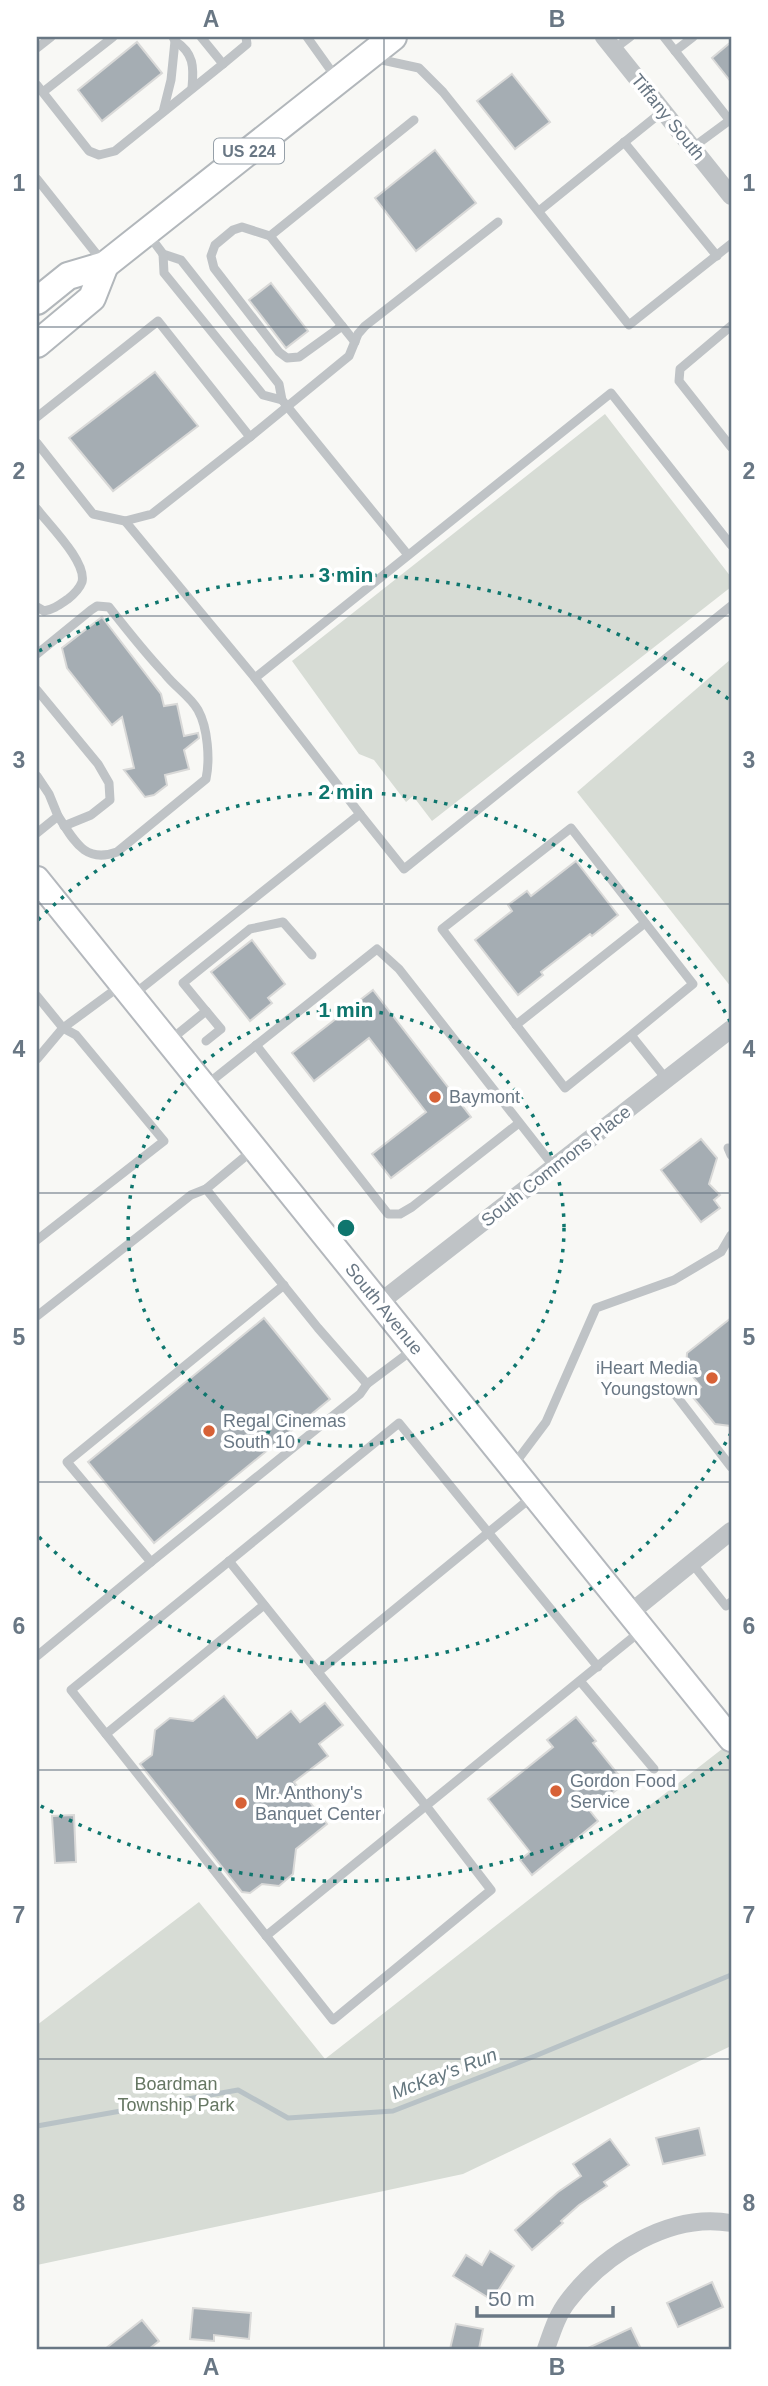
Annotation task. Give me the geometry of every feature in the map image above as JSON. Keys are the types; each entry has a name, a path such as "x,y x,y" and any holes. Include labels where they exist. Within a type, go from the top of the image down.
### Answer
{"main road":[{"name":"US 224","path":"37,301 68,276 105,265 393,37"},
{"name":"US 224","path":"37,344 92,298 105,265"},
{"name":"South Avenue","path":"37,879 731,1738"}],"street":[{"name":"Tiffany South","path":"609,43 731,196"},
{"name":"South Commons Place","path":"379,1303 731,1029"},
{"path":"637,1621 691,1562 731,1531"},
{"path":"546,2349 554,2325 568,2302 582,2286 622,2252 665,2229 694,2222 731,2223"}],"lane":[{"path":"37,48 51,37"},
{"path":"113,37 40,89 89,151 99,155 115,151 247,44 246,37"},
{"path":"201,37 223,64"},
{"path":"307,37 338,80"},
{"path":"609,43 630,37"},
{"path":"664,37 731,121 692,148"},
{"path":"675,51 694,37"},
{"path":"163,112 171,80 174,39"},
{"path":"174,39 191,56 194,69 192,88"},
{"path":"368,57 419,68 443,92 629,325 731,244"},
{"path":"539,211 663,111"},
{"path":"270,236 414,120"},
{"path":"624,142 717,256"},
{"path":"37,179 105,265"},
{"path":"37,443 93,514 125,521 152,514 250,437 284,403 349,356 365,326 498,222"},
{"path":"342,326 299,357 287,358 279,352 214,268 211,256 215,245 233,230 242,227 270,236 355,342"},
{"path":"146,232 163,254 181,260 279,384 284,403 408,555"},
{"path":"163,254 164,273 263,395 284,403"},
{"path":"37,400 41,413 158,321 250,437"},
{"path":"731,326 680,369 679,381 731,447"},
{"path":"255,678 611,393 731,545"},
{"path":"37,509 74,555 81,568 82,581 76,593 55,609 44,611 37,607"},
{"path":"125,521 255,678 404,869 731,606"},
{"path":"37,653 97,606 109,607 164,674 188,696 199,711 204,727 208,765 206,779 117,852 98,856 87,853 64,825 37,776"},
{"path":"37,690 98,764 109,783 110,800 92,815 64,825"},
{"path":"37,1059 63,1028 127,991 360,814"},
{"path":"37,833 58,816"},
{"path":"572,828 645,923 693,984 565,1088 442,929 572,828"},
{"path":"206,1041 221,1029 183,983 250,929 283,922 312,955"},
{"path":"516,1025 645,923"},
{"path":"204,1087 377,949 398,969 555,1168"},
{"path":"37,996 63,1028 76,1035 164,1141 37,1240"},
{"path":"168,1042 206,1011"},
{"path":"631,1035 667,1080"},
{"path":"256,1045 388,1214 400,1214 412,1207 519,1123"},
{"path":"37,1316 191,1195 206,1189 255,1149"},
{"path":"206,1189 367,1384"},
{"path":"512,1468 546,1422 596,1308 674,1280 721,1252 731,1235"},
{"path":"151,1562 66,1462 284,1285"},
{"path":"37,1656 360,1394 367,1384 415,1348"},
{"path":"671,1389 731,1468"},
{"path":"229,1561 491,1890 333,2020 71,1689 399,1423 598,1667"},
{"path":"318,1672 534,1495"},
{"path":"691,1562 726,1606 731,1602"},
{"path":"106,1734 264,1605"},
{"path":"266,1936 598,1667 637,1621"},
{"path":"580,1681 654,1769"}],"green space":[{"path":"605,414 731,577 731,587 432,821 413,796 406,802 374,760 359,754 292,661"},
{"path":"731,659 731,987 577,792"},
{"name":"Boardman Township Park","path":"731,1742 731,2046 463,2174 37,2265 37,2025 199,1902 325,2059"}],"building":[{"path":"137,42 162,73 102,121 78,90"},
{"path":"731,42 731,82 712,58"},
{"path":"512,74 550,122 515,149 477,101"},
{"path":"435,150 476,203 416,251 375,198"},
{"path":"271,283 308,331 286,348 249,300"},
{"path":"155,372 198,426 113,491 69,438"},
{"path":"102,617 161,694 164,706 177,704 184,736 198,733 199,738 184,750 189,769 165,775 167,785 154,795 145,797 124,770 134,768 122,717 112,725 67,668 62,648"},
{"path":"576,861 618,915 541,972 543,975 518,995 475,940 512,911 508,905 527,891 531,896"},
{"path":"252,940 285,984 268,998 272,1003 250,1021 211,972"},
{"name":"Baymont","path":"373,990 471,1117 391,1178 372,1154 426,1112 369,1038 314,1081 292,1053"},
{"path":"701,1139 717,1158 709,1184 720,1195 714,1200 720,1208 701,1222 661,1170"},
{"name":"Regal Cinemas South 10","path":"264,1318 330,1399 154,1543 88,1462"},
{"name":"iHeart Media Youngstown","path":"731,1318 731,1426 715,1424 691,1395 701,1387 686,1368 687,1353"},
{"name":"Mr. Anthony's Banquet Center","path":"224,1696 257,1738 291,1711 300,1722 325,1703 343,1725 319,1744 328,1756 294,1782 327,1824 296,1849 293,1874 279,1886 262,1884 250,1893 242,1892 140,1764 152,1755 155,1730 170,1718 193,1721"},
{"name":"Gordon Food Service","path":"576,1717 625,1783 590,1811 598,1821 532,1875 520,1860 530,1852 488,1799 553,1747 547,1740"},
{"path":"74,1815 76,1862 55,1863 52,1816"},
{"path":"699,2128 705,2155 663,2164 656,2138"},
{"path":"610,2139 629,2165 604,2182 607,2186 579,2205 532,2250 515,2230 558,2192 581,2176 573,2164"},
{"path":"490,2251 514,2266 492,2300 453,2276 466,2255 482,2265"},
{"path":"712,2282 723,2307 678,2327 667,2303"},
{"path":"193,2308 251,2313 249,2339 214,2335 214,2341 190,2339"},
{"path":"142,2320 159,2341 149,2349 105,2349"},
{"path":"456,2324 483,2329 479,2349 450,2349"},
{"path":"631,2328 641,2349 586,2349"}],"waterway":[{"name":"McKay's Run","path":"37,2126 238,2090 288,2118 393,2111 731,1975"}],"place":[{"name":"Baymont","path":"435,1097"},
{"name":"iHeart Media Youngstown","path":"712,1378"},
{"name":"Regal Cinemas South 10","path":"209,1431"},
{"name":"Gordon Food Service","path":"556,1791"},
{"name":"Mr. Anthony's Banquet Center","path":"241,1803"}]}
